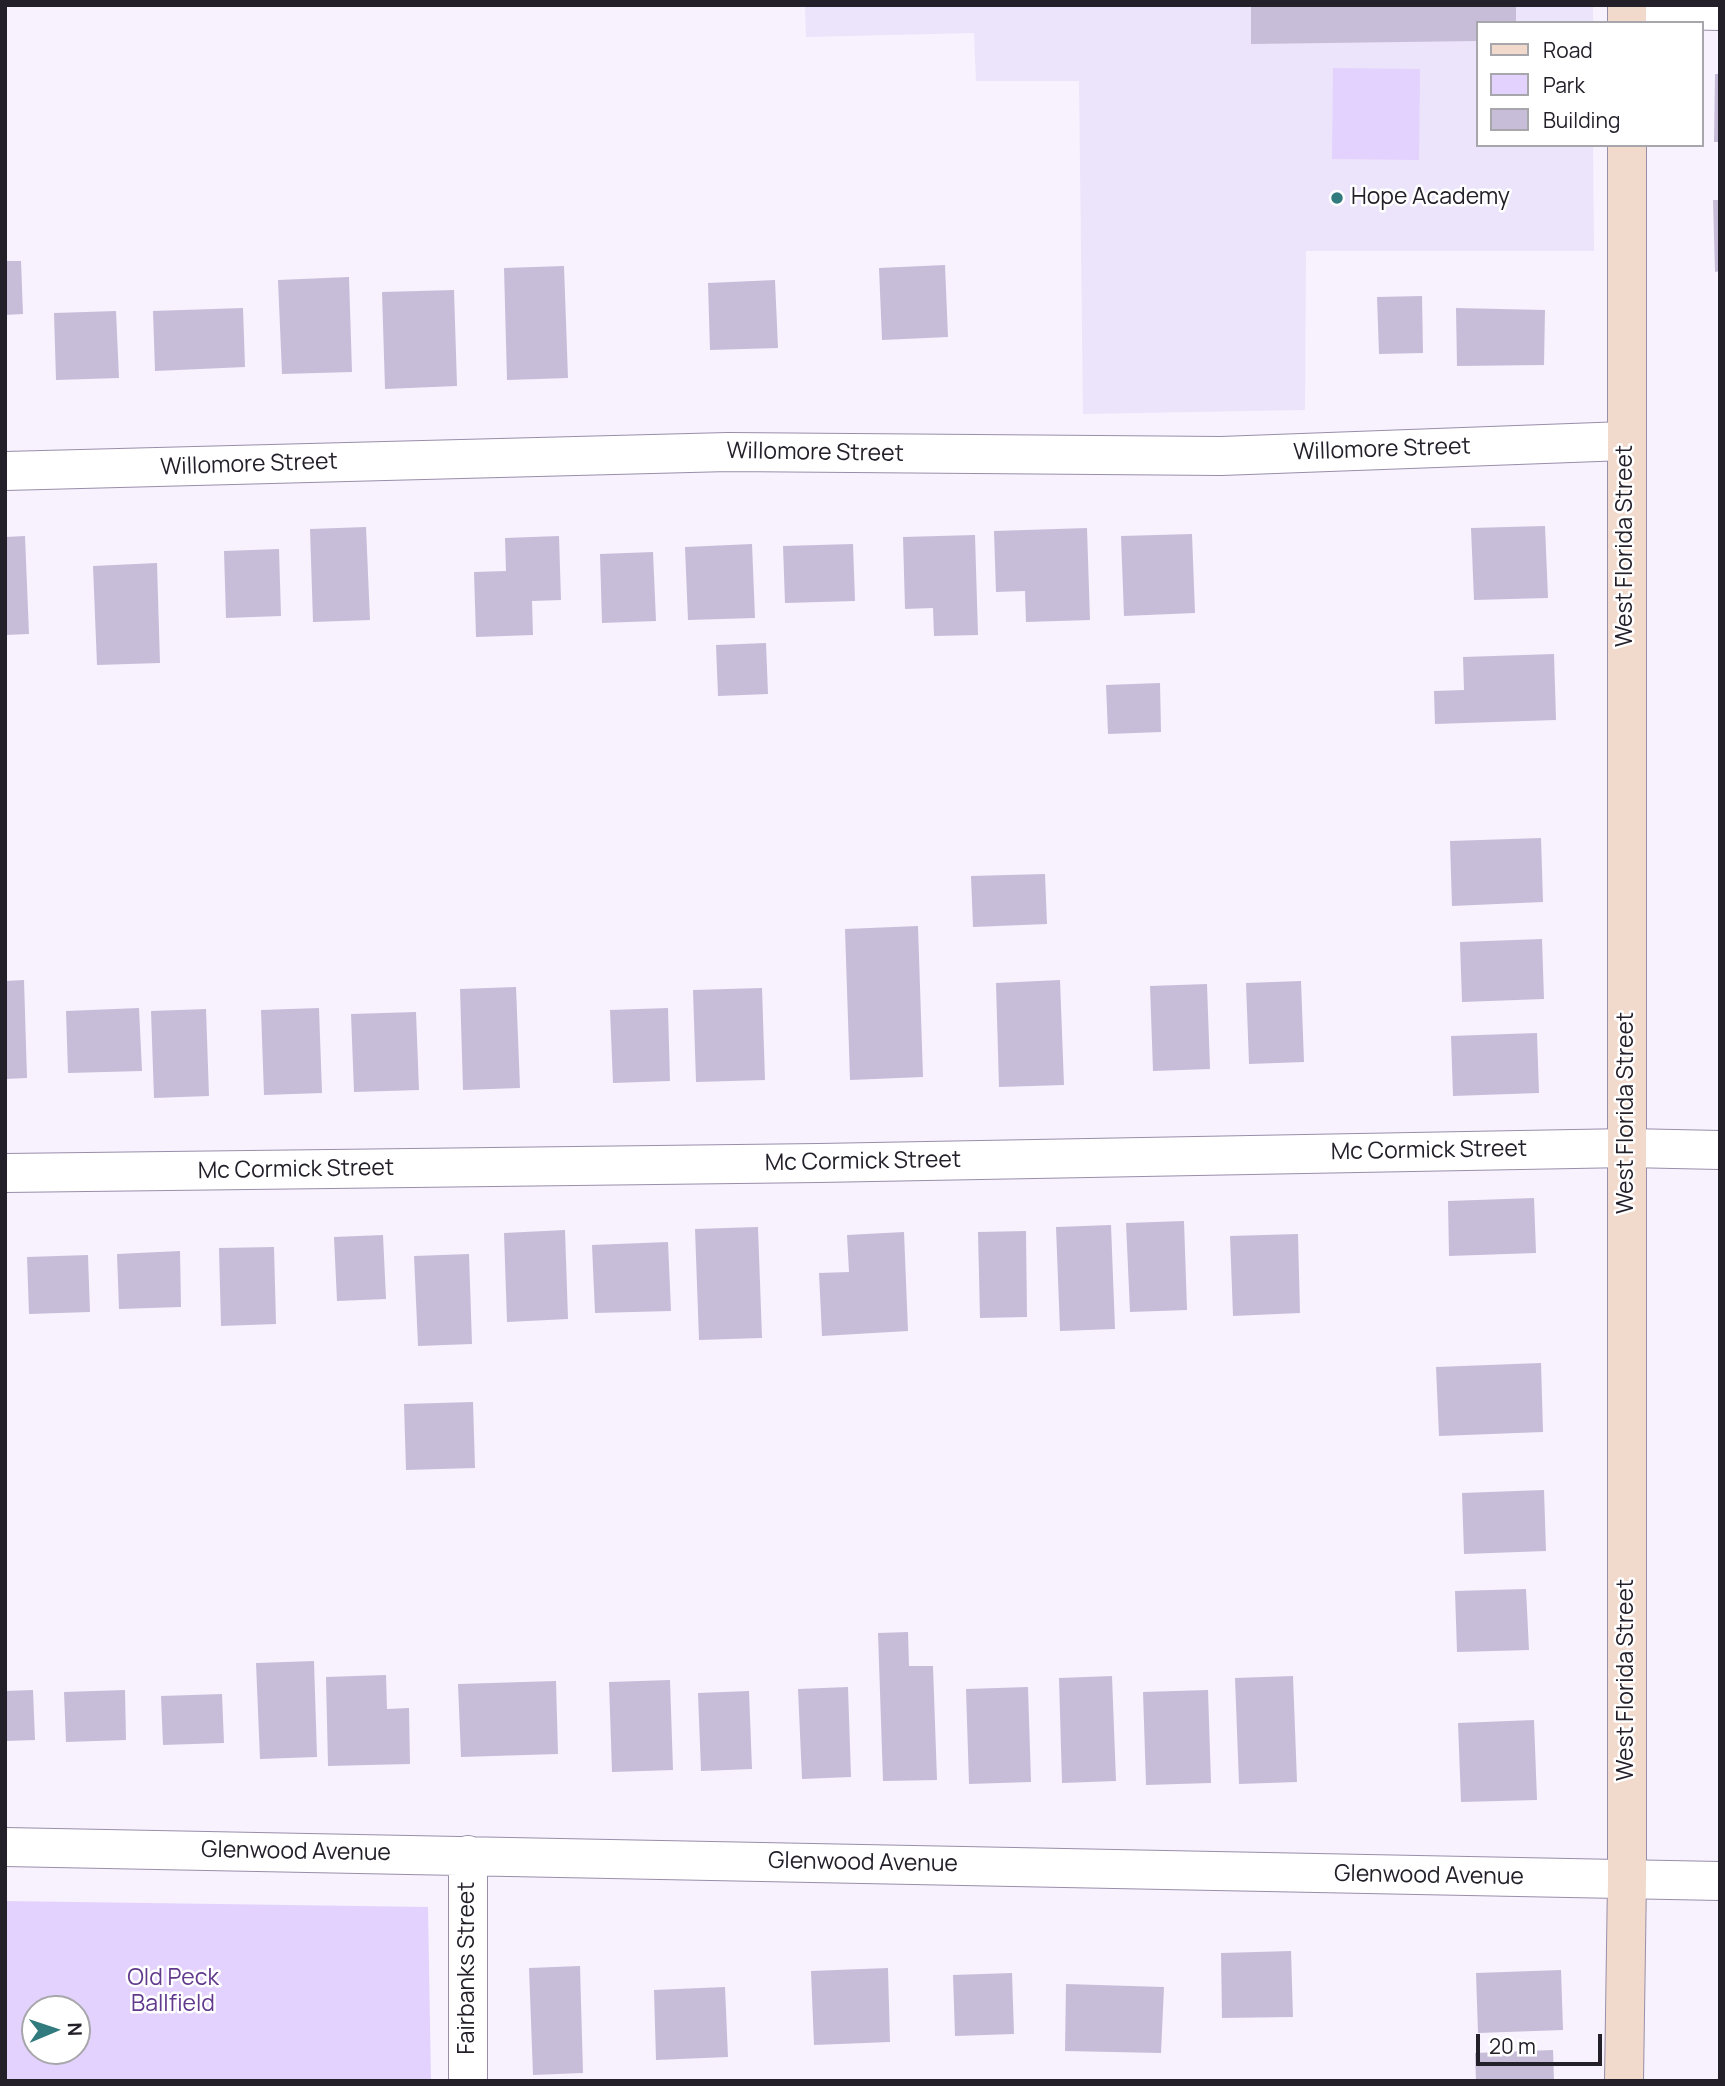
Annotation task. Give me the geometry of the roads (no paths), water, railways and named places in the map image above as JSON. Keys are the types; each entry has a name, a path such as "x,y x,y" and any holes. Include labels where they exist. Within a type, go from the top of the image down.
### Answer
{"main road":[{"name":"West Florida Street","path":"1624,2081 1627,1880 1627,147"}],"street":[{"path":"1627,12 1720,11"},
{"name":"Willomore Street","path":"5,471 728,452 1221,456 1625,441"},
{"name":"Mc Cormick Street","path":"5,1173 819,1163 1628,1148 1720,1150"},
{"name":"Glenwood Avenue","path":"5,1847 1720,1881"},
{"name":"Fairbanks Street","path":"468,1855 468,2081"}],"place":[{"name":"Hope Academy","path":"1337,198"}],"park label":[{"name":"Old Peck Ballfield","path":"173,1992"}]}
